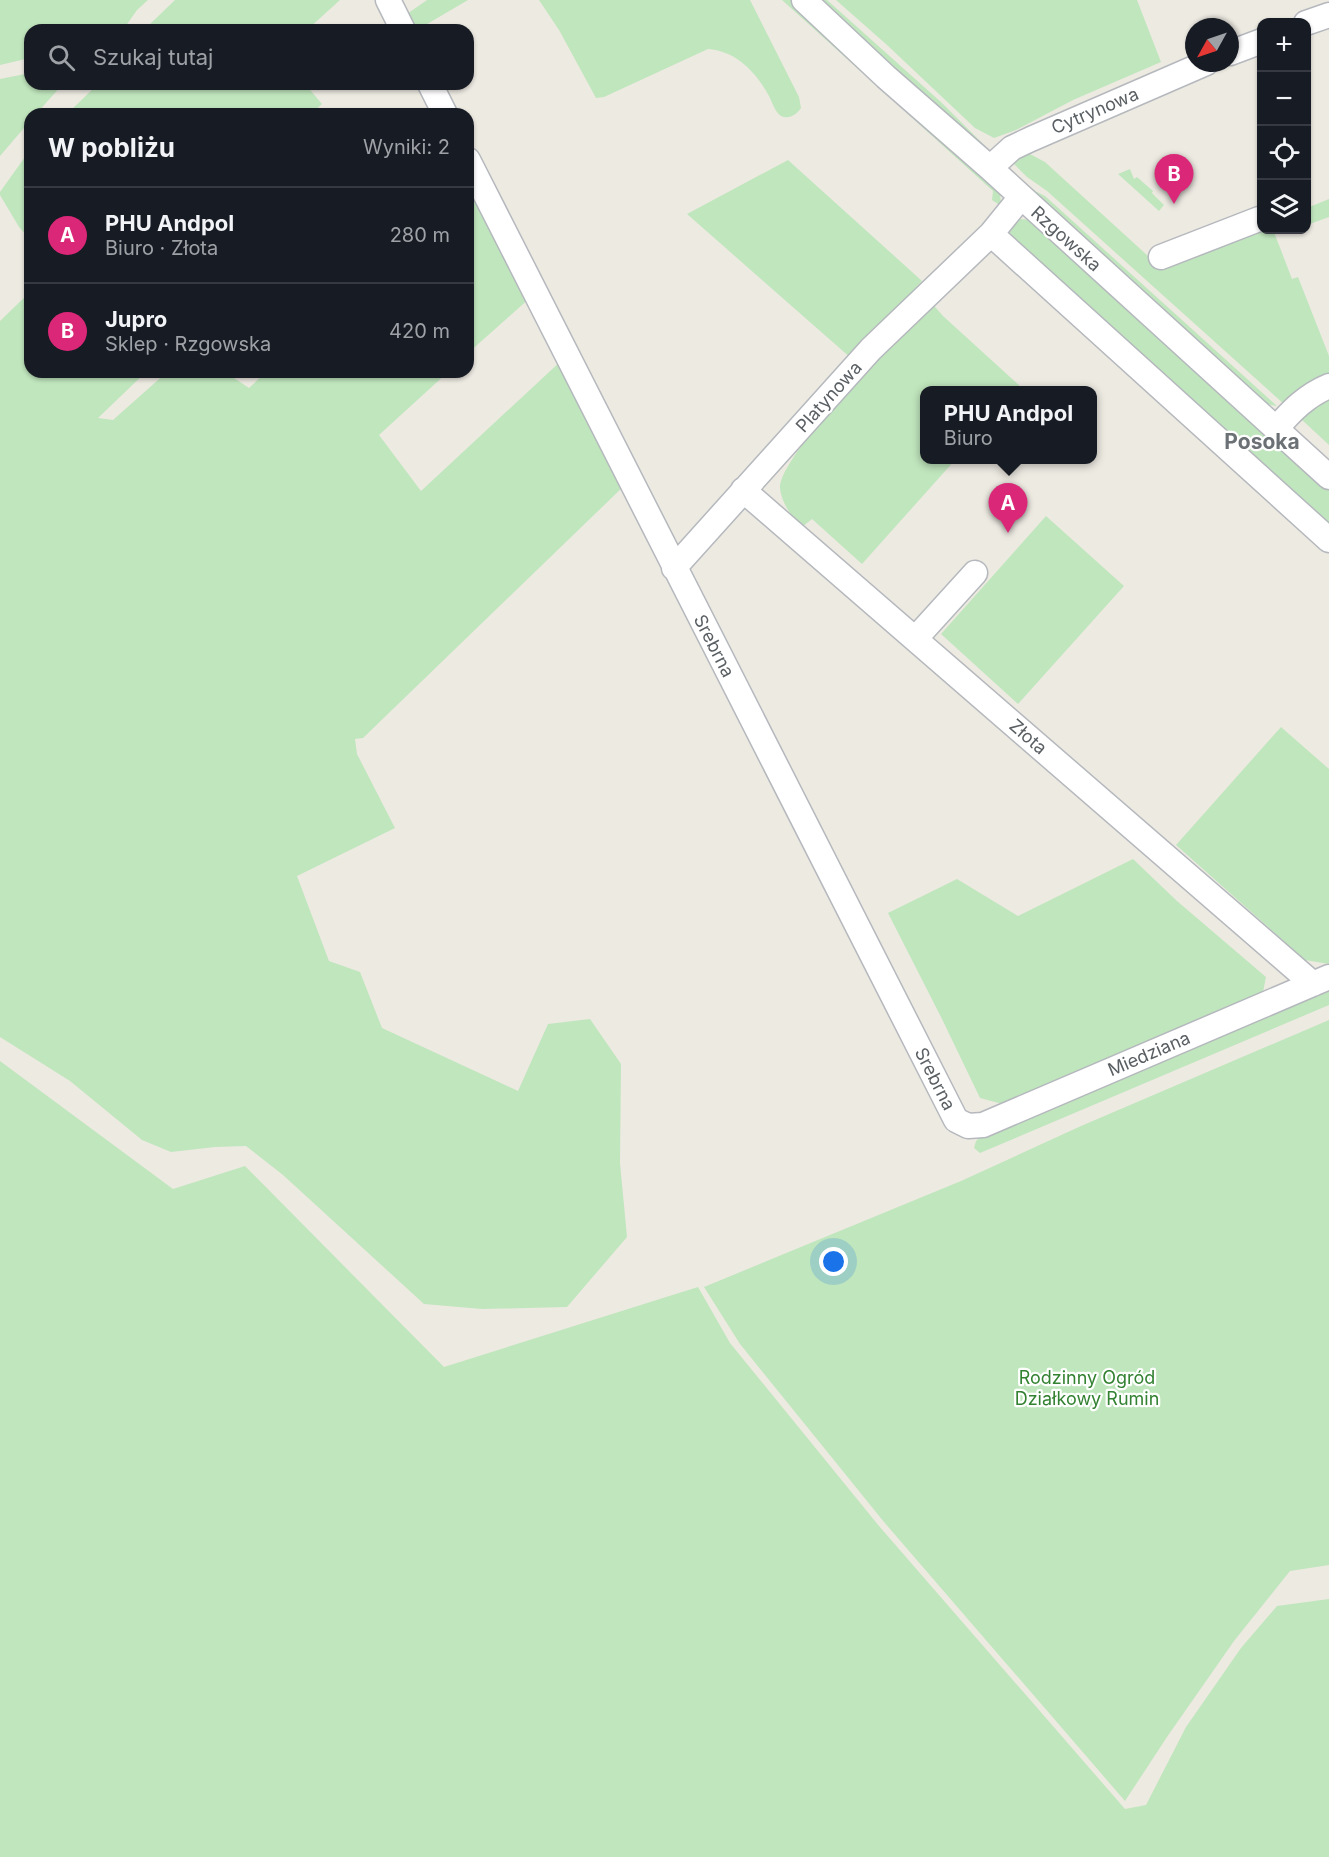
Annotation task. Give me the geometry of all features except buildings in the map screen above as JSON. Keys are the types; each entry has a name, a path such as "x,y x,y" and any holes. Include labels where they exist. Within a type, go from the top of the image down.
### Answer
{"street":[{"path":"388,0 400,24"},
{"name":"Rzgowska","path":"804,0 886,77 990,168 1329,477"},
{"path":"1311,21 1329,15"},
{"path":"1239,50 1257,43"},
{"name":"Cytrynowa","path":"990,168 1012,148 1030,139 1185,72"},
{"path":"433,90 442,108"},
{"name":"Srebrna","path":"474,172 956,1120 968,1126"},
{"name":"Platynowa","path":"674,568 871,349 991,234 1021,197"},
{"path":"1161,257 1257,220"},
{"path":"991,234 1329,540"},
{"path":"1276,429 1304,401 1329,386"},
{"name":"Złota","path":"743,490 915,639 1321,981"},
{"path":"915,639 975,573"},
{"name":"Miedziana","path":"968,1126 983,1125 1321,981"}],"green space":[{"path":"0,0 148,0 127,24 24,24 24,59 0,65"},
{"path":"175,0 340,0 314,24 150,24"},
{"path":"427,0 468,0 427,24 409,24 404,16"},
{"path":"539,0 750,0 799,97 801,108 792,116 781,116 758,79 744,64 728,54 708,49 604,97 596,98 559,30"},
{"path":"782,0 792,0 1000,191 1001,206 992,200 993,191"},
{"path":"820,0 827,0 942,103 985,146 939,110"},
{"path":"836,0 1137,0 1161,62 1073,100 1016,130 994,138 975,128"},
{"path":"24,74 24,90 58,90 41,108 24,108 24,128 0,156 0,79"},
{"path":"92,90 310,90 322,104 318,108 73,108"},
{"path":"1028,153 1045,162 1159,266 1257,232 1257,234 1275,234 1292,279 1298,277 1329,356 1329,381 1285,405 1047,191 1027,177 1014,164 1016,157"},
{"path":"24,158 24,232 0,195"},
{"path":"788,160 922,281 852,359 687,214"},
{"path":"1130,169 1134,179 1137,177 1164,205 1159,211 1118,174"},
{"path":"1014,173 1035,191 1045,196 1277,406 1266,404 1016,178"},
{"path":"474,196 531,297 474,348"},
{"path":"1329,199 1329,217 1311,224 1311,206"},
{"path":"1020,219 1032,220 1329,485 1329,532 1005,230"},
{"path":"24,298 24,378 140,378 98,418 113,420 160,378 234,378 249,388 260,378 441,378 379,435 421,491 562,360 626,484 363,738 355,739 357,754 395,828 297,876 329,961 360,972 382,1028 518,1091 548,1024 590,1019 621,1064 620,1163 627,1237 567,1307 482,1309 424,1304 283,1175 246,1146 171,1152 142,1140 70,1081 0,1037 0,321"},
{"path":"929,300 943,316 1020,386 920,386 920,464 951,464 862,564 812,519 802,527 794,519 782,499 780,488 785,472 799,449 870,364"},
{"path":"1329,398 1329,445 1301,419 1306,410"},
{"path":"1046,516 1124,586 1018,704 941,634"},
{"path":"1281,727 1329,769 1329,964 1305,960 1176,845"},
{"path":"1133,859 1177,901 1266,977 1262,997 1010,1106 980,1098 888,913 957,879 1018,916"},
{"path":"1329,985 1329,1005 980,1153 974,1148 976,1141 985,1132"},
{"name":"Rodzinny Ogród Działkowy Rumin","path":"1329,1020 1329,1565 1290,1571 1234,1641 1125,1801 884,1522 740,1344 704,1287 961,1181 1081,1126"},
{"path":"0,1061 173,1189 245,1166 444,1367 698,1287 730,1343 879,1526 1125,1809 1146,1805 1186,1727 1241,1648 1277,1606 1329,1599 1329,1857 0,1857"}],"place":[{"name":"Jupro","path":"1174,204"},
{"name":"PHU Andpol","path":"1008,533"}],"district":[{"name":"Posoka","path":"1262,442"}]}
